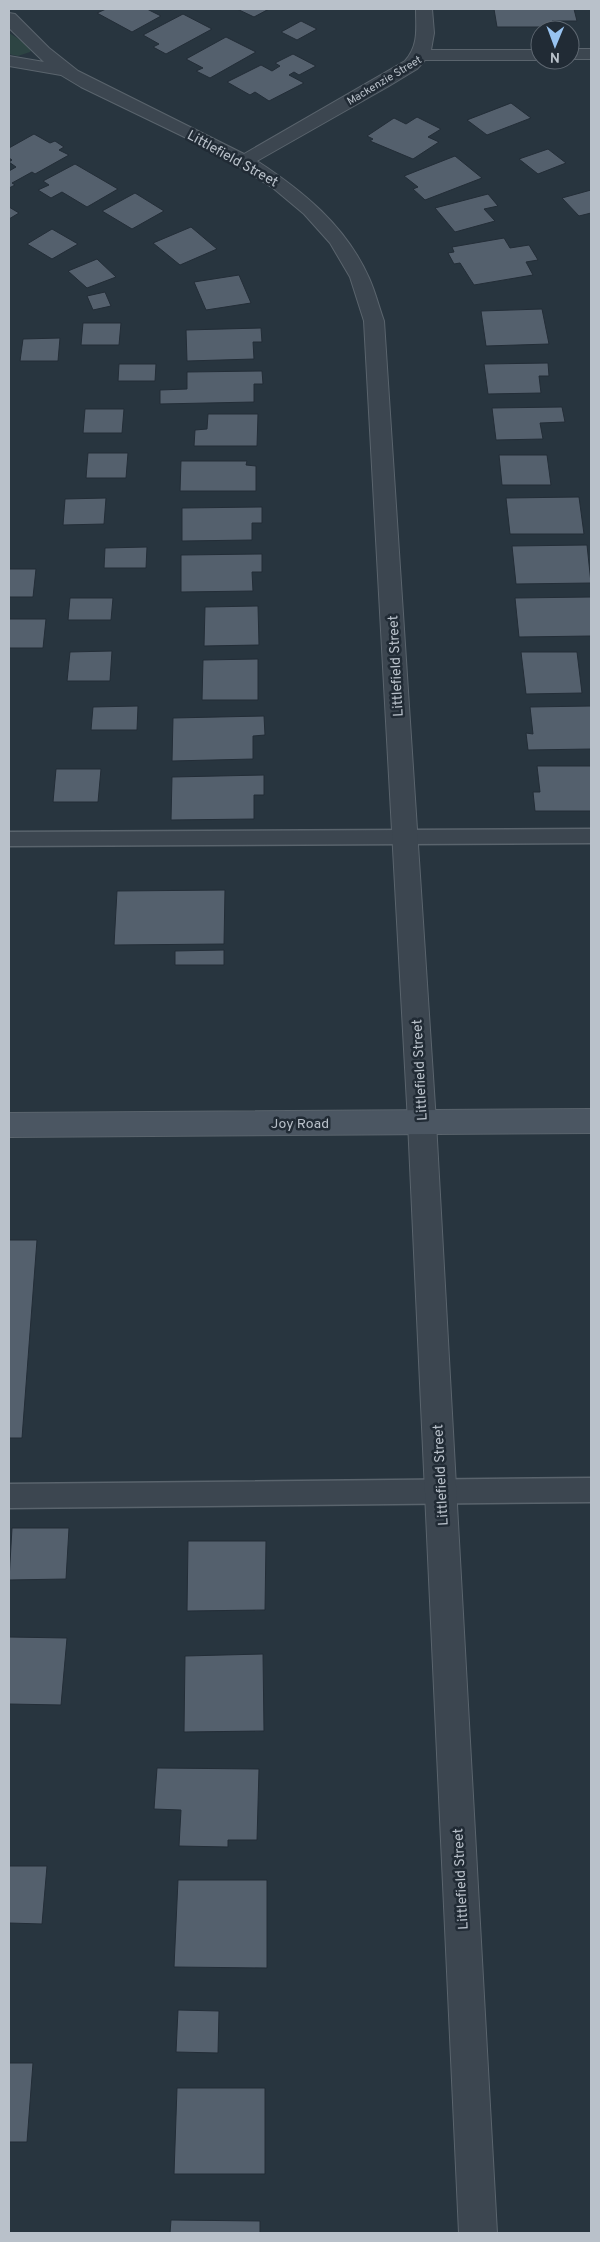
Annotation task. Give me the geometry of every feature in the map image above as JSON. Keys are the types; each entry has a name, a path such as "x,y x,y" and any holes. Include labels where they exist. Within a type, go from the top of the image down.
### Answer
{"street":[{"path":"420,55 425,46 426,37 424,9"},
{"name":"Littlefield Street","path":"9,18 66,70 244,161 293,194 327,225 353,261 371,307 374,321 422,1122 478,2233"},
{"name":"Mackenzie Street","path":"244,161 383,82 411,64 420,55 530,55"},
{"name":"Littlefield Street","path":"9,61 66,70"},
{"path":"9,70 66,70"},
{"name":"Joy Road","path":"9,1125 591,1121"}],"lane":[{"path":"9,839 591,836"},
{"path":"9,1496 591,1490"}],"green space":[{"path":"9,33 32,47 30,52 18,56 9,54"}],"building":[{"path":"106,9 147,9 161,16 132,32 97,13"},
{"path":"237,9 269,9 254,17"},
{"path":"494,9 574,9 577,20 530,20 530,27 497,27"},
{"path":"183,14 212,29 166,54 153,47 159,44 143,35"},
{"path":"301,21 317,29 297,40 281,32"},
{"path":"226,37 256,52 210,78 196,71 203,68 186,59"},
{"path":"293,54 316,66 299,75 294,72 289,75 304,83 269,101 255,92 250,95 227,82 261,65 272,71 280,66 275,63"},
{"path":"511,103 531,118 487,135 467,120"},
{"path":"417,117 441,129 428,137 439,142 413,159 370,141 373,139 367,136 394,118 406,124"},
{"path":"34,134 50,143 55,141 64,147 59,150 69,155 35,174 32,172 12,183 15,185 9,188 9,171 16,167 9,162 12,160 9,158 9,148"},
{"path":"548,149 566,163 538,174 519,159"},
{"path":"455,156 482,178 425,200 413,189 418,187 404,176"},
{"path":"75,164 118,189 87,207 62,192 51,198 38,190 49,185 43,181"},
{"path":"591,190 591,213 579,216 562,198"},
{"path":"135,193 164,211 132,229 102,211"},
{"path":"488,194 498,206 484,209 495,221 455,232 435,208"},
{"path":"9,207 19,213 9,219"},
{"path":"191,227 217,249 180,265 153,243"},
{"path":"52,229 78,244 52,259 27,244"},
{"path":"504,238 510,248 529,245 538,260 526,262 533,275 474,285 460,263 454,264 448,253 454,252 452,247"},
{"path":"97,259 116,277 87,288 68,271"},
{"path":"239,275 251,303 206,310 194,282"},
{"path":"105,292 111,306 93,310 87,296"},
{"path":"542,309 549,344 486,346 481,311"},
{"path":"83,323 121,323 119,345 81,345"},
{"path":"261,328 262,342 253,342 254,359 187,361 186,330"},
{"path":"60,338 58,361 20,361 23,339"},
{"path":"548,363 549,376 539,376 541,393 488,394 484,364"},
{"path":"119,364 156,364 155,381 118,381"},
{"path":"262,371 263,384 254,384 254,402 160,404 160,390 187,389 187,372"},
{"path":"562,407 565,422 540,423 543,439 496,440 492,408"},
{"path":"85,409 124,409 122,433 83,433"},
{"path":"208,414 258,414 257,446 194,446 195,430 207,429"},
{"path":"88,453 128,453 126,478 86,478"},
{"path":"499,455 547,455 551,485 502,485"},
{"path":"181,461 247,461 246,465 256,466 256,491 180,491"},
{"path":"579,497 584,534 510,534 506,498"},
{"path":"106,498 104,524 63,525 65,499"},
{"path":"262,507 262,523 252,523 252,540 182,541 182,508"},
{"path":"587,545 591,583 516,584 512,546"},
{"path":"147,547 146,568 104,568 105,548"},
{"path":"262,554 262,572 252,572 253,591 181,592 181,555"},
{"path":"9,569 36,569 33,597 9,597"},
{"path":"591,597 591,636 519,637 515,598"},
{"path":"70,598 113,598 111,620 68,620"},
{"path":"258,606 259,645 204,646 205,607"},
{"path":"9,619 46,619 43,648 9,648"},
{"path":"112,651 110,681 67,681 70,652"},
{"path":"521,652 577,652 582,693 526,694"},
{"path":"258,659 258,700 202,700 203,660"},
{"path":"138,706 137,730 91,730 93,707"},
{"path":"591,706 591,749 528,750 526,733 533,734 530,707"},
{"path":"264,716 265,735 253,736 253,759 172,761 173,718"},
{"path":"537,766 591,766 591,811 535,811 533,792 540,792"},
{"path":"56,769 101,769 98,802 53,802"},
{"path":"264,775 264,795 254,795 254,819 171,820 172,777"},
{"path":"225,890 224,944 114,945 117,891"},
{"path":"224,950 224,965 175,965 175,951"},
{"path":"9,1240 37,1240 22,1438 9,1438"},
{"path":"12,1528 69,1528 66,1579 9,1580"},
{"path":"188,1541 266,1541 265,1610 187,1611"},
{"path":"9,1637 67,1638 61,1705 9,1704"},
{"path":"263,1654 264,1731 184,1732 185,1656"},
{"path":"157,1768 259,1769 257,1840 228,1840 228,1847 179,1846 181,1810 154,1809"},
{"path":"9,1866 47,1866 42,1924 9,1923"},
{"path":"178,1880 267,1880 267,1968 174,1967"},
{"path":"178,2010 219,2011 218,2053 176,2052"},
{"path":"9,2063 33,2063 27,2142 9,2142"},
{"path":"177,2088 265,2088 265,2174 174,2174"},
{"path":"171,2220 260,2221 260,2233 170,2233"}]}
